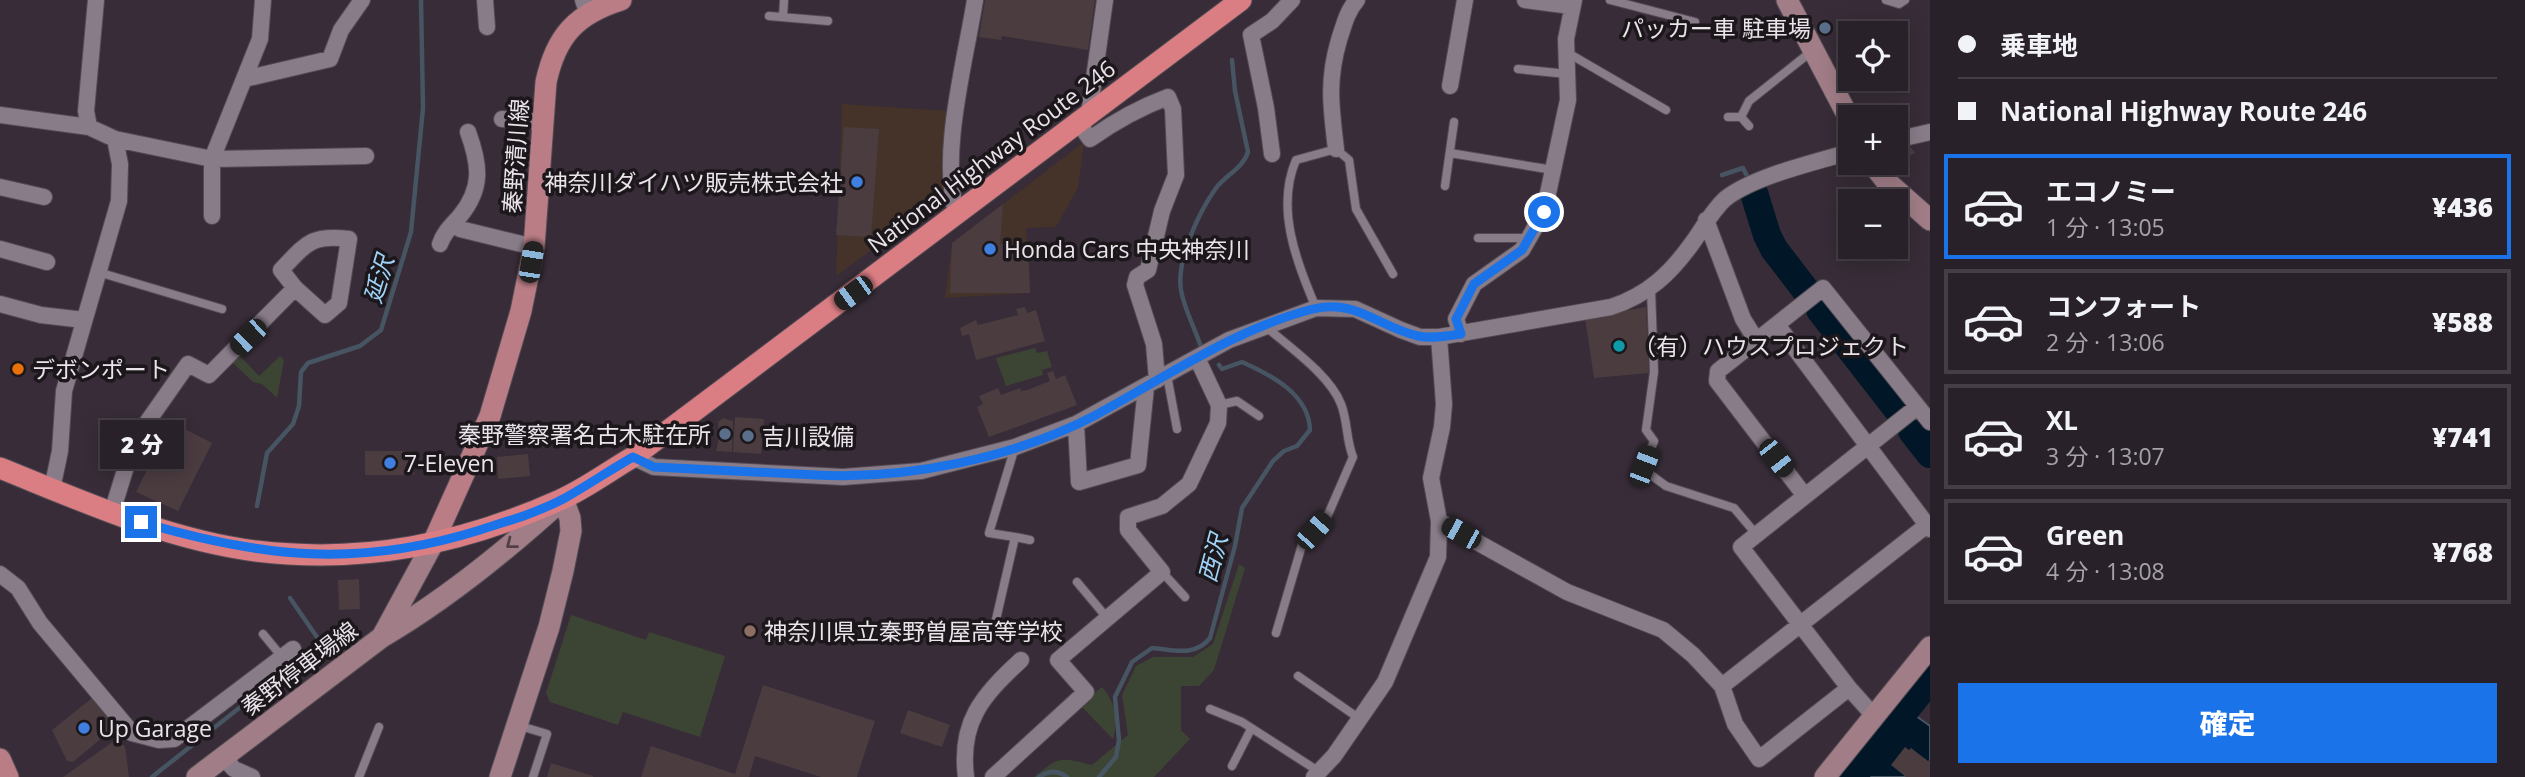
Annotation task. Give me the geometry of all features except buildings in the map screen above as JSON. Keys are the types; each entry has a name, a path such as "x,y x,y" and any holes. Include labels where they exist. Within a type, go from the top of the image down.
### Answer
{"highway":[{"name":"National Highway Route 246","path":"0,468 163,529 254,551 338,555 432,545 505,522 563,499 633,457 1241,0"}],"main road":[{"name":"秦野清川線","path":"432,545 490,416 521,311 534,247 543,122 552,57 586,7 621,0"},
{"path":"0,759 8,777"}],"street":[{"path":"89,127 86,111 96,0"},
{"path":"212,216 212,159 260,39 263,0"},
{"path":"244,79 330,59 341,30 362,0"},
{"path":"485,0 487,27"},
{"path":"957,216 950,176 954,129 975,0"},
{"path":"1076,424 1079,482 1138,465 1157,381 1154,344 1135,285 1137,277 1148,270 1162,211 1176,175 1173,109 1168,96 1119,120 1090,139 1083,118 1105,0"},
{"path":"1272,154 1268,117 1251,35 1272,21 1292,0"},
{"path":"1336,149 1329,96 1331,69 1349,9 1357,0"},
{"path":"1450,86 1465,0"},
{"path":"1461,334 1456,319 1474,284 1522,250 1544,212 1568,100 1566,38 1573,3 1525,0"},
{"path":"1787,0 1842,105"},
{"path":"0,115 89,127 116,139 212,159 366,156"},
{"path":"502,119 543,122"},
{"path":"440,244 443,235 472,202 478,158 468,132"},
{"path":"1908,137 1930,132"},
{"path":"52,489 60,451 64,391 119,201 120,164 116,139"},
{"path":"633,457 654,467 843,477 921,471 1015,447 1076,424 1229,340 1316,308 1355,309 1420,337 1439,337 1611,307 1633,300 1651,290 1676,265 1706,220 1726,199 1744,188 1838,156"},
{"path":"1881,175 1930,220"},
{"path":"0,187 44,197"},
{"path":"1706,220 1743,319 1756,340"},
{"path":"453,224 460,229 534,247"},
{"path":"325,236 349,239 339,303 324,315 295,288 281,270 304,246 325,236"},
{"path":"0,249 47,262"},
{"path":"112,512 134,441 188,364 209,375 295,288"},
{"path":"1805,496 1717,381 1718,370 1823,288 1930,422"},
{"path":"0,304 41,315 84,320"},
{"path":"1723,686 1929,527 1777,326"},
{"path":"1316,774 1334,756 1385,682 1437,557 1439,521 1431,478 1444,404 1439,337"},
{"path":"993,777 1086,692 1058,660 1162,572 1128,530 1128,517 1162,506 1189,484 1218,423 1219,405 1197,358"},
{"path":"1874,716 1849,688 1741,547 1917,407"},
{"path":"382,637 436,602 533,527 563,499 570,517 563,571 549,627 500,777"},
{"path":"1439,521 1567,592 1663,630 1693,654 1723,686 1735,724 1759,759 1849,688"},
{"name":"秦野停車場線","path":"197,777 382,637 432,545"},
{"path":"0,574 18,588 40,623 132,733 159,740 174,739 288,653"},
{"path":"1825,777 1930,647"},
{"path":"966,777 963,751 967,729 981,701 1021,660"},
{"path":"224,758 234,769 252,777"}],"lane":[{"path":"783,17 784,0"},
{"path":"1610,0 1695,22"},
{"path":"1886,0 1899,4 1905,0"},
{"path":"769,16 828,21"},
{"path":"1741,117 1748,101 1813,50"},
{"path":"1568,53 1665,110"},
{"path":"1518,69 1568,74"},
{"path":"1728,117 1741,117"},
{"path":"1741,117 1748,126"},
{"path":"1445,186 1454,122"},
{"path":"1316,308 1293,245 1287,199 1290,174 1296,160 1336,149 1349,160 1356,209 1393,274"},
{"path":"1450,153 1553,170"},
{"path":"1478,238 1530,238"},
{"path":"98,272 222,309"},
{"path":"1651,290 1654,372 1646,429 1654,441 1644,466 1666,486 1734,508 1756,534"},
{"path":"1265,326 1334,390 1345,417 1347,443 1353,457 1327,517 1302,545 1276,634"},
{"path":"1157,381 1177,429"},
{"path":"1219,405 1237,401 1259,416"},
{"path":"1015,447 989,533 1030,540"},
{"path":"992,637 1015,537"},
{"path":"1162,572 1185,597"},
{"path":"1077,582 1108,619"},
{"path":"263,634 288,653"},
{"path":"1298,676 1360,719"},
{"path":"1210,709 1251,729 1316,774"},
{"path":"517,724 547,734 533,777"},
{"path":"359,777 379,727"},
{"path":"1232,766 1251,729"}],"shaded area":[{"path":"842,104 950,111 943,198 836,276"},
{"path":"1084,142 1078,188 1056,227 1026,228 1030,293 945,298 952,243"}],"green space":[{"path":"1035,348 1037,353 1047,351 1052,367 1042,370 1043,375 1006,386 996,358"},
{"path":"239,355 259,376 280,356 284,360 277,398 262,384 253,382 232,362"},
{"path":"1239,564 1245,568 1214,670 1199,686 1181,686 1181,730 1190,739 1154,777 1034,777 1061,760 1092,765 1128,735 1122,695 1136,666 1153,657 1193,657 1213,644"},
{"path":"571,615 646,640 649,632 725,656 700,737 623,712 618,725 550,702 546,693"},
{"path":"1102,687 1115,711 1113,739 1080,705"}],"water":[{"path":"1912,713 1930,726 1930,777 1861,777"}],"waterway":[{"name":"延沢","path":"257,506 267,453 293,424 299,406 301,372 308,363 360,346 381,330 411,232 423,108 421,0"},
{"name":"西沢","path":"1201,347 1185,304 1180,278 1185,251 1203,210 1216,188 1242,163 1248,152 1235,91 1232,60"},
{"path":"1722,175 1743,168 1748,178"},
{"path":"1754,193 1774,249 1807,292"},
{"path":"1820,310 1897,409"},
{"name":"西沢","path":"1099,777 1116,757 1119,740 1115,697 1132,662 1152,648 1191,650 1210,638 1235,546 1242,508 1273,461 1284,451 1297,446 1310,430 1303,406 1286,387 1242,362 1222,369 1219,365"},
{"path":"1912,431 1930,454"},
{"name":"延沢","path":"152,777 321,643 290,598"},
{"path":"1852,777 1930,679"},
{"name":"西沢","path":"1039,777 1053,772 1067,777"}],"place":[{"name":"パッカー車 駐車場","path":"1825,28"},
{"name":"神奈川ダイハツ販売株式会社","path":"857,182"},
{"name":"Honda Cars 中央神奈川","path":"990,249"},
{"name":"（有）ハウスプロジェクト","path":"1619,346"},
{"name":"デボンポート","path":"18,369"},
{"name":"秦野警察署名古木駐在所","path":"725,434"},
{"name":"吉川設備","path":"748,436"},
{"name":"7-Eleven","path":"390,463"},
{"name":"神奈川県立秦野曽屋高等学校","path":"750,631"},
{"name":"Up Garage","path":"84,728"}],"route":[{"path":"141,522 254,551 338,555 390,552 432,545 505,522 563,499 633,457 654,467 843,477 921,471 1015,447 1076,424 1229,340 1316,308 1334,306 1355,309 1420,337 1461,334 1456,319 1474,284 1522,250 1544,212"}]}
